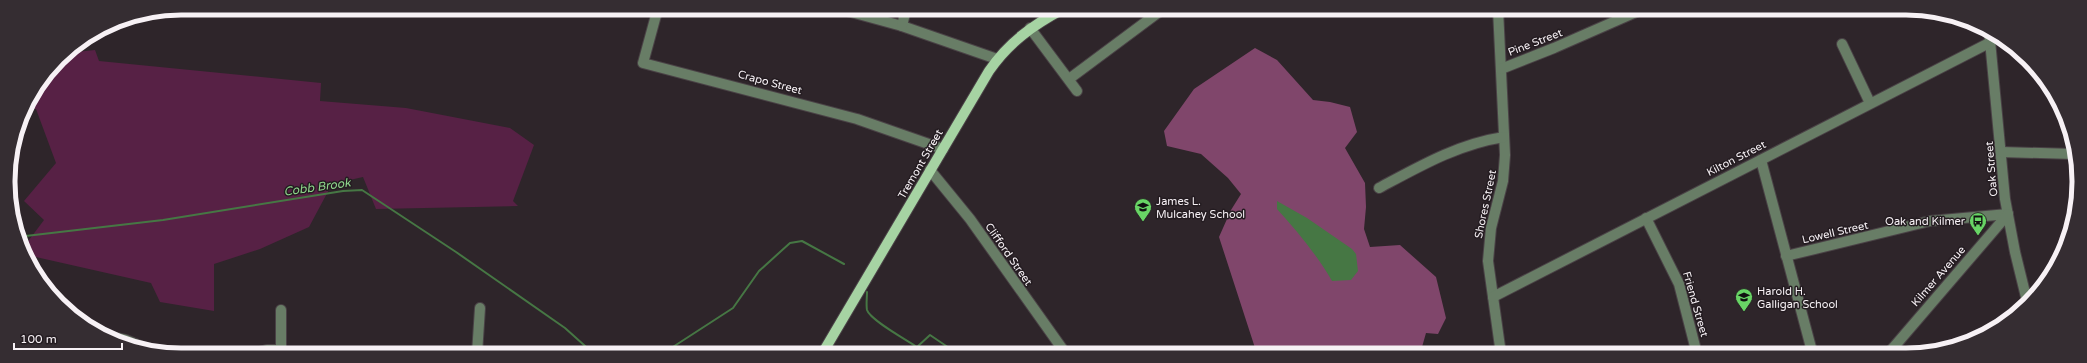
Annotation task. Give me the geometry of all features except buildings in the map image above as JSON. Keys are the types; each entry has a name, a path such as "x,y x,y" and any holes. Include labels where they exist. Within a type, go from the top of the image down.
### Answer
{"main road":[{"name":"Tremont Street","path":"826,348 997,59 1014,41 1030,28 1053,15"}],"street":[{"name":"Crapo Street","path":"656,15 643,63 851,117 943,149"},
{"path":"862,15 902,26 997,59"},
{"path":"902,26 905,15"},
{"path":"1069,79 1155,15"},
{"name":"Shores Street","path":"1498,15 1504,137 1504,174 1489,240 1489,268 1500,348"},
{"name":"Pine Street","path":"1501,68 1554,48 1629,15"},
{"path":"1030,28 1077,91"},
{"name":"Oak Street","path":"1990,38 2008,214 2026,296"},
{"name":"Kilton Street","path":"1493,297 1991,42"},
{"path":"1842,44 1870,104"},
{"path":"1379,188 1447,152 1483,140 1504,137"},
{"path":"2001,152 2070,154"},
{"path":"1760,160 1811,348"},
{"name":"Clifford Street","path":"930,170 970,220 1062,348"},
{"name":"Lowell Street","path":"1786,256 1930,221 2008,214"},
{"name":"Kilmer Avenue","path":"1893,348 2008,214"},
{"name":"Friend Street","path":"1646,218 1679,284 1695,348"},
{"path":"477,348 480,308"},
{"path":"281,310 281,348"}],"shaded area":[{"path":"1255,48 1277,60 1313,100 1350,107 1357,132 1345,148 1365,183 1366,207 1364,229 1370,247 1400,245 1436,277 1446,318 1438,334 1426,333 1421,348 1255,348 1219,237 1231,210 1241,194 1228,178 1201,154 1167,146 1164,131 1194,89"},
{"path":"95,50 99,61 321,83 320,101 406,108 510,128 534,145 513,201 518,206 376,209 363,177 332,184 309,227 260,249 214,264 214,311 160,302 151,283 33,256 27,243 44,220 24,201 56,163 36,109 32,109 49,80 77,52"},
{"path":"1277,201 1307,218 1352,249 1356,254 1358,271 1351,280 1332,281 1320,262 1277,209"}],"waterway":[{"name":"Cobb Brook","path":"24,236 163,220 343,191 362,190 456,252 565,328 587,348"},
{"name":"Cobb Brook","path":"671,348 733,308 759,271 790,243 802,241 844,264"},
{"name":"Cobb Brook","path":"867,292 867,310 875,319 889,330 917,347 930,335 949,348"}],"place":[{"name":"James L. Mulcahey School","path":"1143,222"},
{"name":"Oak and Kilmer","path":"1978,236"},
{"name":"Harold H. Galligan School","path":"1744,312"}]}
